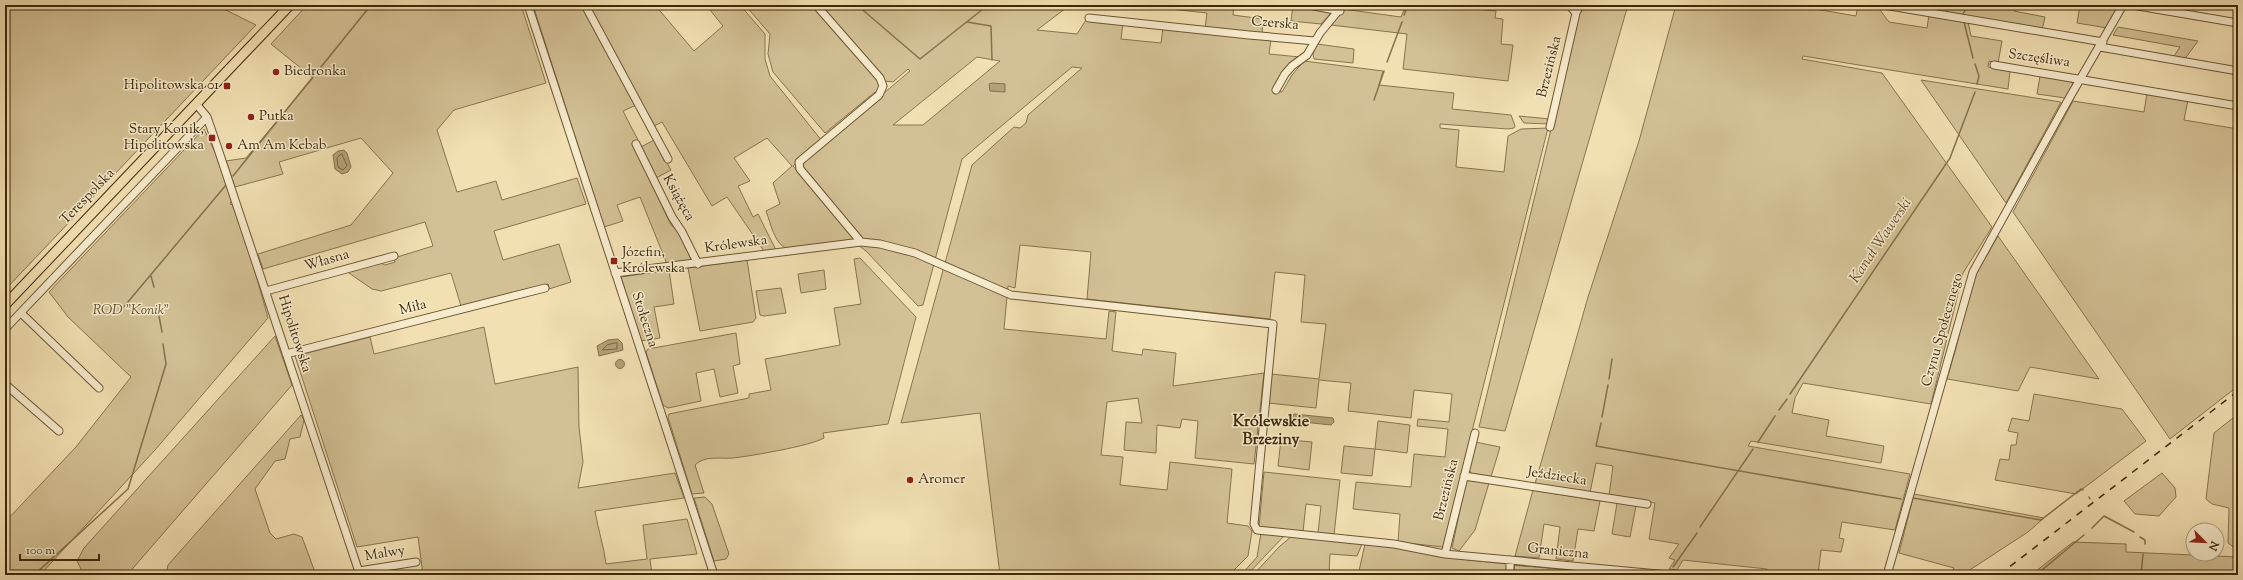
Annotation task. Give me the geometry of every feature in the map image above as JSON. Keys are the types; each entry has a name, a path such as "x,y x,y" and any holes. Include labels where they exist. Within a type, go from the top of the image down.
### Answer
{"main road":[{"name":"Terespolska","path":"5,305 197,105 290,5"}],"street":[{"name":"Stołeczna","path":"528,5 714,575"},
{"path":"585,5 668,159"},
{"path":"816,5 882,82 882,91 879,95 802,158 798,166 861,242"},
{"path":"1309,5 1341,8"},
{"path":"1569,5 1576,13"},
{"name":"Brzezińska","path":"1550,127 1576,13 1580,5"},
{"path":"1884,5 2101,44 2238,72"},
{"name":"Czynu Społecznego","path":"1887,575 1973,272 2081,78 2124,5"},
{"path":"2132,5 2238,23"},
{"path":"1276,90 1284,74 1307,55 1315,41 1341,8"},
{"name":"Czerska","path":"1089,18 1249,36 1315,41"},
{"name":"Szczęśliwa","path":"1994,65 2081,78 2238,106"},
{"name":"Hipolitowska","path":"197,105 207,117 360,573"},
{"path":"5,330 207,117"},
{"name":"Książęca","path":"636,144 672,217 682,232 698,264"},
{"name":"Królewska","path":"615,273 698,264 861,242 880,244 915,253 1011,295 1273,324 1258,468 1255,527 1261,531 1394,544 1445,554"},
{"name":"Własna","path":"266,291 394,256"},
{"name":"Miła","path":"286,354 545,288"},
{"path":"21,313 99,388"},
{"path":"5,384 59,431"},
{"name":"Brzezińska","path":"1445,554 1475,433"},
{"name":"Jeździecka","path":"1464,476 1647,504"},
{"name":"Graniczna","path":"1445,554 1669,575"},
{"path":"1510,560 1510,575"},
{"name":"Malwy","path":"360,573 416,562"}],"green space":[{"path":"5,5 216,5 256,25 5,290"},
{"path":"307,5 521,5 546,83 454,110 437,130 457,192 496,181 502,200 577,178 586,204 494,231 503,260 559,244 571,282 549,289 548,284 461,306 451,273 381,291 372,289 346,271 379,262 385,265 395,262 394,258 433,246 425,222 263,269 258,254 351,225 393,173 361,138 279,162 283,174 235,187 226,161 246,158 313,78 271,44"},
{"path":"533,5 581,5 636,105 623,111 638,140 632,143 671,225 678,231 692,260 667,264 640,197 617,205 623,221 604,227"},
{"path":"587,5 655,5 694,51 723,26 706,5 740,5 765,34 765,59 770,76 822,141 793,166 855,239 787,249 779,242 776,238 766,211 780,204 773,183 792,166 767,138 734,158 750,181 738,186 753,217 758,214 776,250 764,251 727,197 712,206 662,122 652,127"},
{"path":"745,5 814,5 880,81 881,86 878,95 875,92 825,133 773,72 768,54 770,34"},
{"path":"820,5 1070,5 1037,30 1077,34 1086,20 1123,23 1121,39 1161,43 1163,28 1271,39 1269,54 1300,57 1287,67 1272,91 1282,92 1292,75 1304,61 1383,71 1379,85 1454,93 1452,109 1511,115 1515,126 1514,128 1508,129 1440,124 1440,128 1459,130 1456,167 1504,172 1508,136 1521,129 1548,128 1443,547 1398,542 1400,514 1353,509 1356,482 1411,487 1414,454 1445,457 1448,429 1417,426 1418,419 1449,422 1452,394 1414,390 1411,418 1348,411 1351,383 1319,380 1316,408 1268,403 1271,374 1319,379 1326,324 1301,322 1305,275 1275,272 1270,319 1087,299 1091,252 1020,245 1015,288 1008,286 1004,329 1106,339 1109,311 1116,312 1112,351 1142,355 1143,349 1176,353 1173,386 1264,373 1254,464 1195,458 1198,421 1182,419 1180,428 1157,425 1156,453 1124,450 1126,422 1142,423 1138,398 1107,402 1101,455 1123,457 1120,485 1167,490 1170,462 1232,469 1227,523 1248,526 1252,531 1248,556 1229,575 1000,575 980,413 901,423 972,165 1014,127 1020,128 1026,123 1028,115 1082,68 1072,67 962,159 923,305 918,306 866,251 858,245 865,245 800,164 910,71 908,69 893,82 884,81","holes":["977,57 1000,61 923,125 893,125"]},
{"path":"1175,5 1234,5 1233,15 1263,19 1262,34 1205,28 1207,13 1170,9"},
{"path":"1293,5 1331,13 1321,24 1291,21"},
{"path":"1406,5 1436,5 1496,11 1495,18 1503,19 1501,44 1513,45 1508,81 1403,69 1407,34 1331,25 1343,9 1401,17"},
{"path":"1581,5 1628,5 1505,431 1479,427"},
{"path":"1676,5 1792,5 1856,16 1858,5 1877,6 1889,22 1927,28 1929,15 1968,22 1971,36 2002,41 1998,63 1989,61 1988,67 2010,71 2008,89 1803,56 1802,59 1882,73 1992,227 1963,273 1931,404 1803,383 1795,398 1792,413 1829,420 1826,436 1884,446 1881,463 1751,441 1748,446 1910,474 1895,530 1842,522 1839,538 1844,539 1841,552 1821,550 1818,575 1766,575 1767,569 1683,560 1677,570 1669,569 1675,560 1669,558 1679,544 1649,539 1655,503 1609,496 1613,466 1596,463 1590,493 1535,484 1588,297 1639,141"},
{"path":"1899,5 2015,5 2014,11 2045,17 2042,30"},
{"path":"2080,5 2101,5 2119,8 2107,28 2077,23"},
{"path":"2118,27 2198,41 2184,60 2172,59 2180,47 2113,35"},
{"path":"1317,44 1354,49 1353,63 1314,59 1313,54"},
{"path":"2040,76 2072,82 2073,84 2065,98 2037,94"},
{"path":"1921,80 2061,102 2006,203"},
{"path":"2147,93 2188,100 2184,120 2238,129 2238,386 2170,439 2013,212 2073,101 2144,112"},
{"path":"1519,116 1550,119 1549,124 1524,123"},
{"name":"ROD \"Konik\"","path":"204,129 215,152 232,201 230,203 231,205 232,204 247,243 268,318 155,450 40,575 5,575 5,522 76,447 131,377 68,317 49,292"},
{"path":"654,140 671,170 656,178 641,147"},
{"path":"1998,236 2099,379 2030,367 2018,391 1947,379 1973,279"},
{"path":"860,258 916,317 888,424 823,433 824,438 817,441 780,450 733,458 713,458 703,460 695,465 704,493 692,494 668,417 669,414 749,398 749,394 771,390 765,359 840,345 834,308 861,304 854,259"},
{"path":"747,260 756,318 753,322 700,331 688,268"},
{"path":"669,270 674,304 654,307 660,338 641,341 621,277"},
{"path":"824,270 826,289 801,293 798,274"},
{"path":"781,288 786,313 764,316 760,315 756,291"},
{"path":"484,327 495,384 578,367 579,427 583,462 578,488 675,473 684,498 595,511 606,564 647,559 643,525 687,519 697,554 650,559 652,575 423,575 418,537 357,547 295,356 370,337 374,354"},
{"path":"736,333 740,364 733,366 738,393 720,397 714,369 696,373 701,401 668,408 663,405 646,352 648,349"},
{"path":"275,336 292,385 127,575 84,575 77,561 84,548"},
{"path":"2034,394 2122,409 2146,441 2076,494 1995,480 2000,459 2009,460 2011,445 2016,445 2018,433 2008,431 2012,418 2029,421"},
{"path":"2238,414 2238,550 2228,543 2229,508 2212,504 2206,499 2214,433"},
{"path":"301,415 304,420 300,437 290,439 285,459 275,461 255,489 270,533 276,539 294,534 302,537 316,575 166,575 168,565"},
{"path":"1378,421 1410,425 1407,453 1375,449"},
{"path":"1281,439 1312,442 1309,470 1278,466"},
{"path":"1475,442 1500,447 1491,477 1472,474 1469,470"},
{"path":"1344,446 1375,449 1372,476 1341,473"},
{"path":"1264,472 1340,480 1334,535 1318,533 1321,506 1306,504 1303,532 1259,527"},
{"path":"2162,473 2175,488 2176,497 2159,516 2135,514 2124,501"},
{"path":"1470,480 1489,483 1475,530 1459,551 1452,548 1466,482"},
{"path":"1533,490 1600,501 1594,531 1578,529 1573,561 1556,559 1560,527 1544,524 1539,558 1515,556"},
{"path":"1914,494 2044,518 2028,532 1962,575 1949,575 1954,568 1899,553"},
{"path":"705,497 712,504 729,554 726,559 714,561 694,498"},
{"path":"1617,503 1636,506 1630,537 1612,534"},
{"path":"1261,533 1285,535 1247,575 1241,575 1257,557"},
{"path":"1292,536 1362,544 1357,556 1330,554 1329,575 1253,575 1280,546"},
{"path":"2073,542 2126,544 2126,552 2185,555 2185,562 2225,562 2225,556 2238,557 2238,575 2031,575"},
{"path":"1365,544 1412,550 1451,558 1507,564 1507,575 1391,575 1359,571"},
{"path":"1515,565 1579,571 1579,575 1513,575"},
{"path":"1584,571 1637,575 1584,575"}],"water":[{"path":"989,84 1005,84 1005,92 990,91"},
{"path":"344,150 347,153 351,167 348,172 342,174 335,169 333,155 338,151"},
{"path":"618,339 622,343 623,350 599,356 597,346 608,340"},
{"path":"620,359 625,364 620,369 615,364"},
{"path":"1294,414 1333,418 1334,422 1331,425 1293,421 1291,418"}],"waterway":[{"path":"233,176 371,5"},
{"path":"857,5 920,59 988,5"},
{"path":"1404,15 1408,5"},
{"name":"Kanał Wawerski","path":"1963,14 1968,5"},
{"path":"967,22 991,26 992,60"},
{"path":"1387,62 1402,22"},
{"name":"Kanał Wawerski","path":"1964,22 1973,58"},
{"name":"Kanał Wawerski","path":"1975,64 1979,76 1977,84"},
{"path":"1374,100 1384,71"},
{"name":"Kanał Wawerski","path":"1790,394 1950,158 1975,92"},
{"path":"117,315 226,185"},
{"path":"151,276 154,287"},
{"path":"159,316 162,332"},
{"path":"34,575 128,489 166,364 163,344"},
{"path":"1609,379 1612,359"},
{"path":"1602,417 1608,385"},
{"name":"Kanał Wawerski","path":"1779,410 1787,399"},
{"name":"Kanał Wawerski","path":"1758,442 1775,416"},
{"name":"Kanał Wawerski","path":"1601,423 1596,446 1901,499"},
{"name":"Kanał Wawerski","path":"1700,527 1753,449"},
{"path":"1913,498 2041,520 2081,489 2083,490"},
{"path":"2092,528 2104,516 2134,532"},
{"name":"Kanał Wawerski","path":"1673,567 1697,533"},
{"path":"2036,575 2084,535"},
{"path":"2140,537 2145,540 2145,544"},
{"path":"2141,575 2143,554"},
{"name":"Kanał Wawerski","path":"1513,565 1570,569"}],"railway":[{"path":"1999,575 2238,391"}],"place":[{"name":"Biedronka","path":"276,72"},
{"name":"Hipolitowska 01","path":"227,86"},
{"name":"Putka","path":"251,117"},
{"name":"Stary Konik, Hipolitowska","path":"212,138"},
{"name":"Am Am Kebab","path":"229,146"},
{"name":"Józefin, Królewska","path":"614,261"},
{"name":"Aromer","path":"910,480"}],"district":[{"name":"Królewskie Brzeziny","path":"1271,431"}]}
